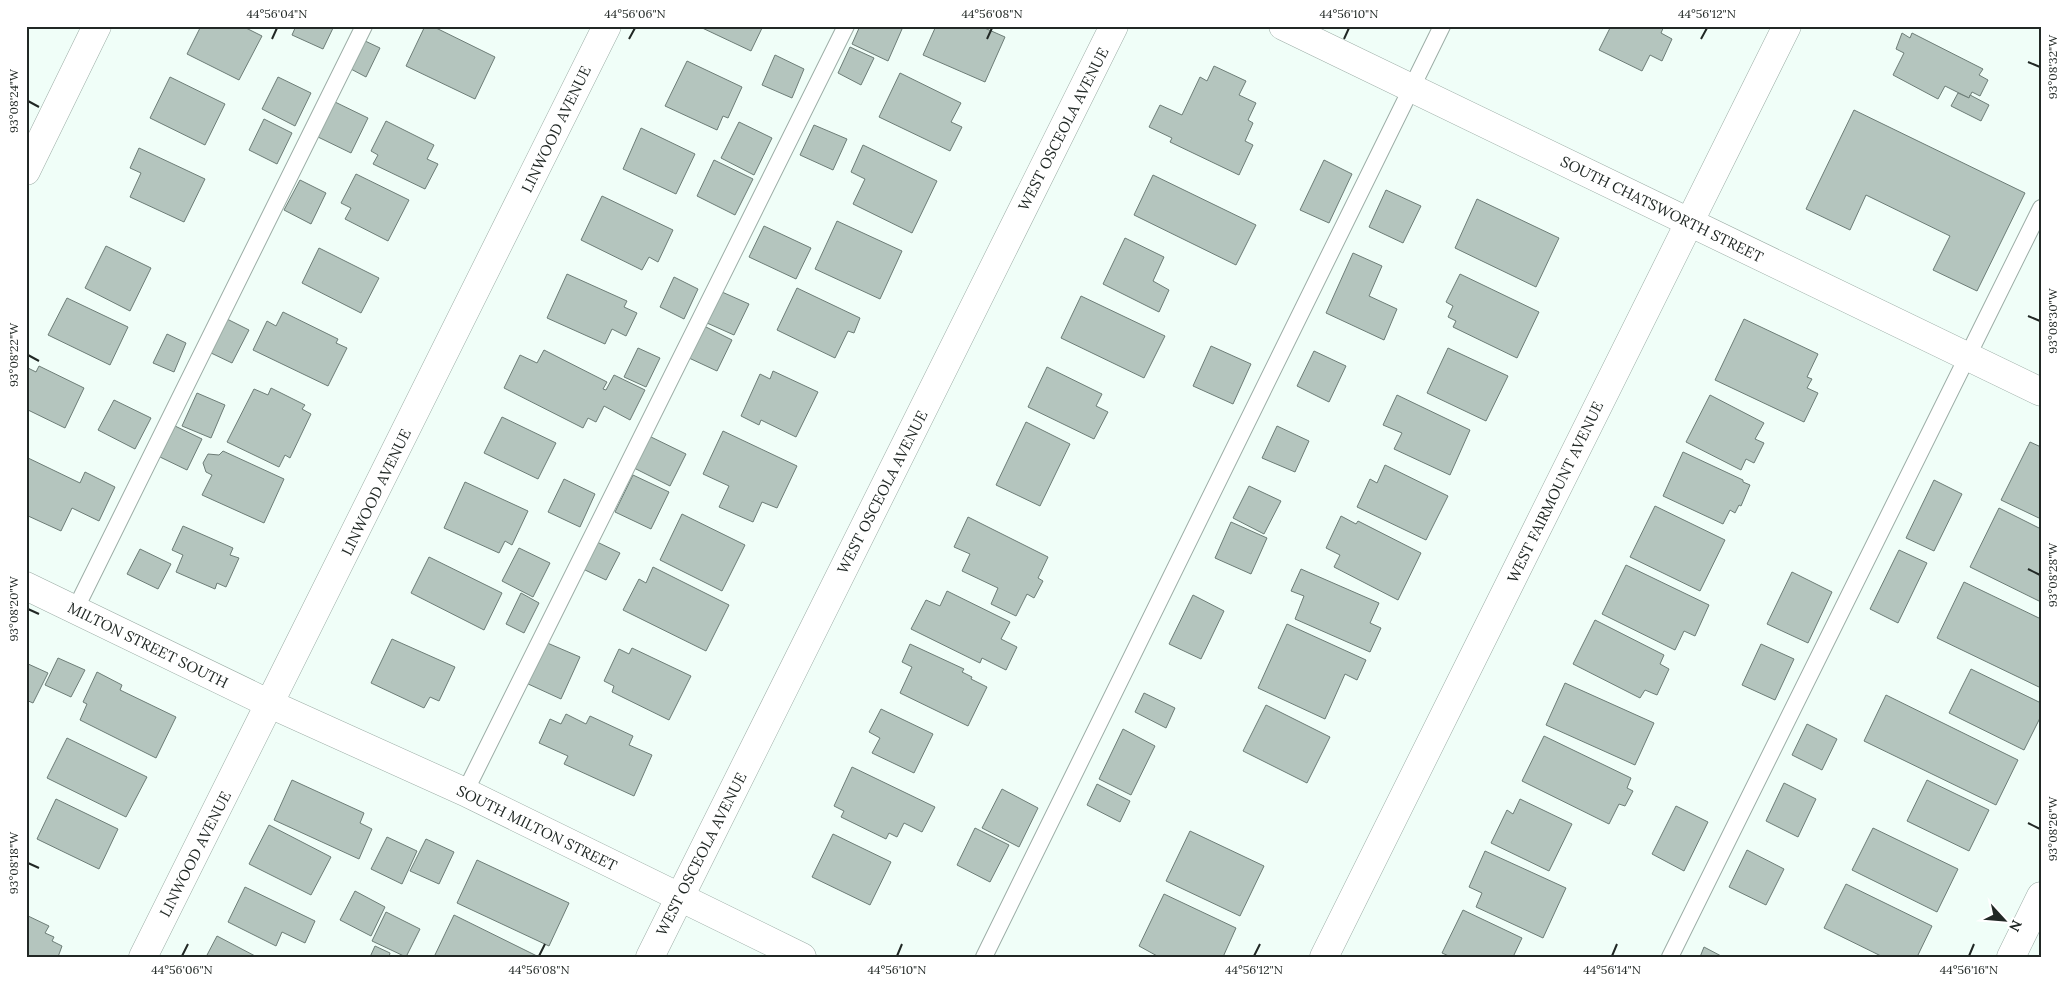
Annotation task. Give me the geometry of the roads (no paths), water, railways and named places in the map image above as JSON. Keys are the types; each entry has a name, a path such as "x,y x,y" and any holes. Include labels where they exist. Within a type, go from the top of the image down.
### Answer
{"street":[{"path":"26,171 97,26"},
{"name":"LINWOOD AVENUE","path":"143,957 607,26"},
{"name":"WEST OSCEOLA AVENUE","path":"650,957 1114,26"},
{"name":"SOUTH CHATSWORTH STREET","path":"1283,26 2041,392"},
{"name":"WEST FAIRMOUNT AVENUE","path":"1324,957 1787,26"},
{"name":"MILTON STREET SOUTH","path":"26,586 270,704"},
{"name":"SOUTH MILTON STREET","path":"270,704 464,792 802,957"},
{"path":"2011,957 2041,896"}],"lane":[{"path":"75,610 364,26"},
{"path":"464,792 846,26"},
{"path":"984,957 1442,26"},
{"path":"1670,957 2041,208"}]}
